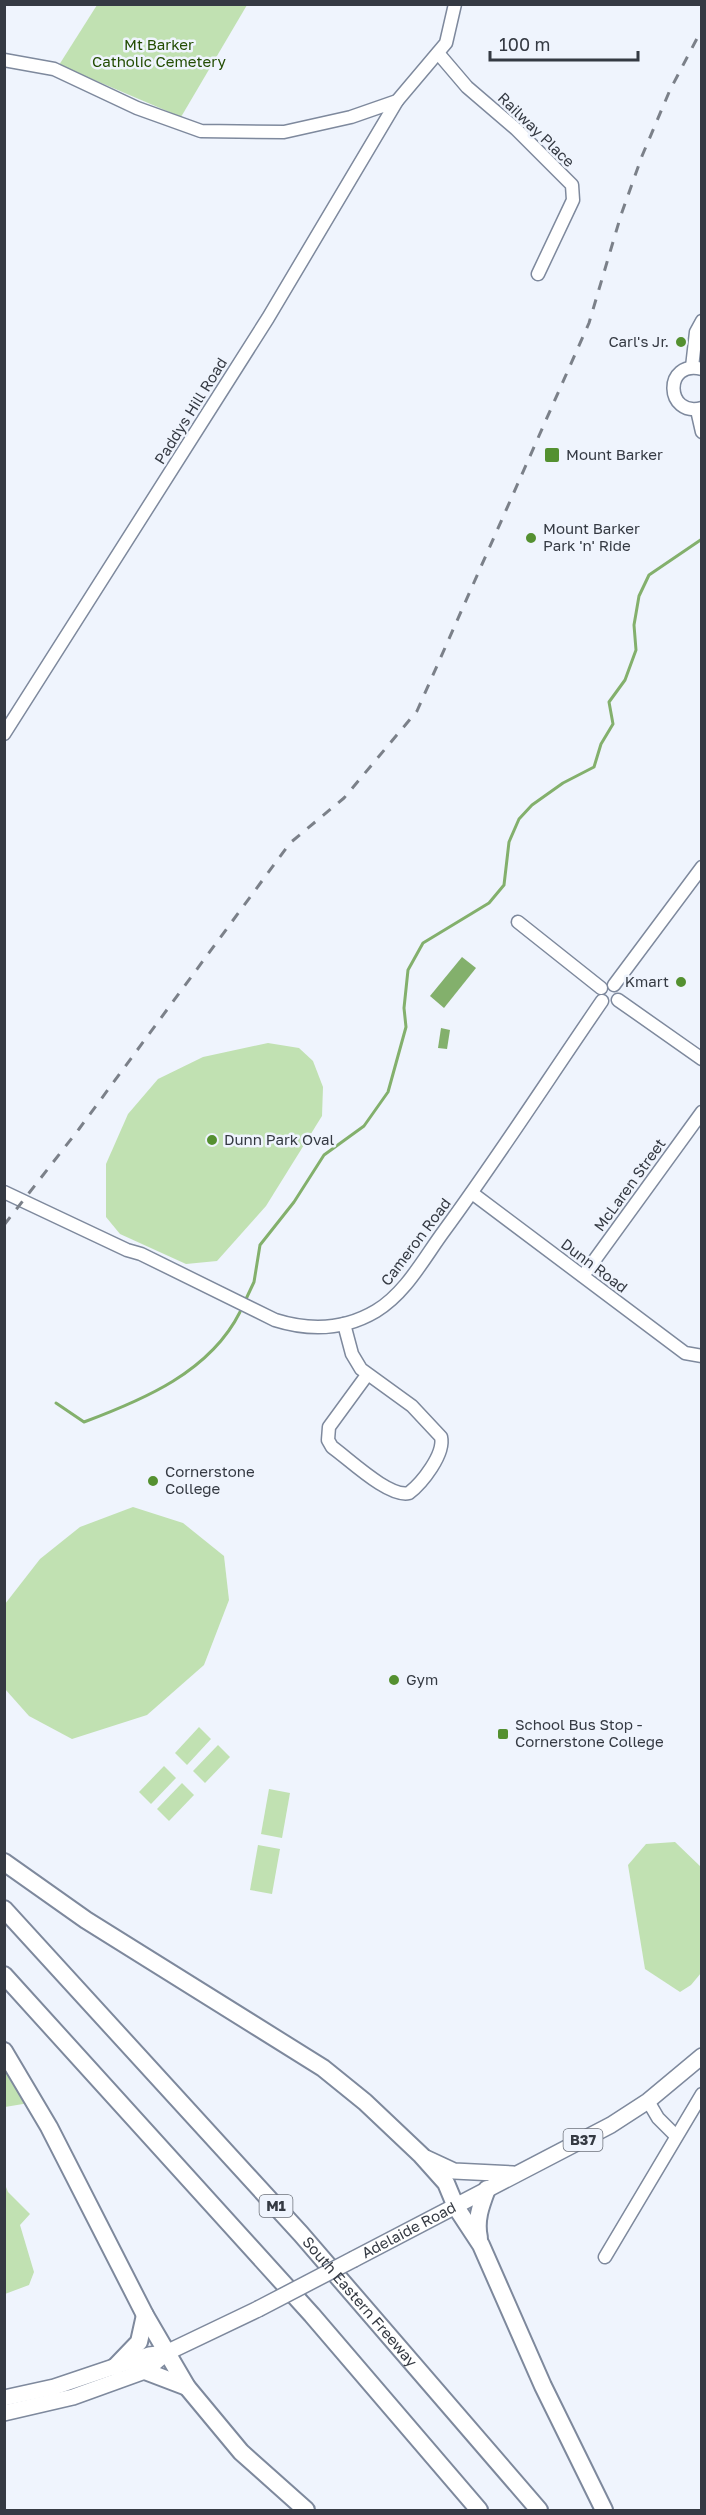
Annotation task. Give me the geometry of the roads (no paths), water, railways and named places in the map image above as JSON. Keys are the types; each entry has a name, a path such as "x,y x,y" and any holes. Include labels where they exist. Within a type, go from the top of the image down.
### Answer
{"highway":[{"path":"4,1862 86,1920 323,2068 365,2102 421,2155 446,2183 456,2207 481,2245 543,2386 604,2511"},
{"name":"South Eastern Freeway","path":"4,1909 301,2234 539,2511"},
{"path":"4,1975 312,2315 479,2511"},
{"path":"4,2051 49,2127 145,2315 187,2387 241,2452 306,2511"},
{"path":"481,2245 477,2228 479,2211 487,2189"},
{"path":"115,2367 139,2342 145,2315"},
{"path":"145,2370 187,2387"}],"main road":[{"name":"Adelaide Road","path":"4,2413 73,2397 145,2370 166,2353 258,2309 589,2137 648,2101 702,2055"},
{"path":"421,2155 454,2171 516,2174"},
{"name":"Adelaide Road","path":"4,2398 54,2387 149,2355 166,2353"}],"street":[{"name":"Paddys Hill Road","path":"4,734 268,318 397,101 446,43 454,4"},
{"name":"Railway Place","path":"438,53 467,87 516,129 572,185 573,200 542,266"},
{"path":"4,60 54,69 137,108 201,130 284,132 351,117 397,101"},
{"path":"702,321 696,332 697,368 678,374 673,390 682,407 699,409 702,432"},
{"path":"614,985 702,867"},
{"path":"518,922 612,1004 618,1000 619,993 614,985"},
{"path":"601,995 606,984 614,985"},
{"name":"Cameron Road","path":"4,1192 127,1250 141,1254 275,1320 298,1327 329,1327 344,1324 378,1310 408,1282 472,1193 601,995"},
{"path":"618,1000 702,1059"},
{"name":"McLaren Street","path":"583,1276 702,1112"},
{"name":"Dunn Road","path":"472,1193 685,1353 702,1356"},
{"path":"344,1324 355,1361 368,1375 412,1406 441,1437 440,1455 409,1493 397,1494 390,1491 332,1447 328,1440 328,1427 368,1375"},
{"path":"605,2257 702,2094"},
{"path":"648,2101 658,2118 676,2136"}],"waterway":[{"path":"246,1299 254,1282 260,1245 294,1202 324,1155 364,1126 388,1092 406,1027 404,1008 408,970 423,943 489,903 504,885 509,842 519,819 532,805 563,783 594,767 601,744 613,724 609,702 625,680 636,650 634,625 639,596 649,575 702,539"},
{"path":"56,1403 84,1422 129,1404 173,1381 193,1367 227,1333 240,1312"}],"railway":[{"path":"4,1225 79,1129 290,843 344,798 417,711 589,323 621,215 642,156 670,90 702,29"}],"place":[{"name":"Carl's Jr.","path":"681,342"},
{"name":"Mount Barker","path":"552,455"},
{"name":"Mount Barker Park 'n' Ride","path":"531,538"},
{"name":"Kmart","path":"681,982"},
{"name":"Dunn Park Oval","path":"212,1140"},
{"name":"Cornerstone College","path":"153,1481"},
{"name":"Gym","path":"394,1680"},
{"name":"School Bus Stop - Cornerstone College","path":"503,1734"}],"park label":[{"name":"Mt Barker Catholic Cemetery","path":"159,54"}]}
